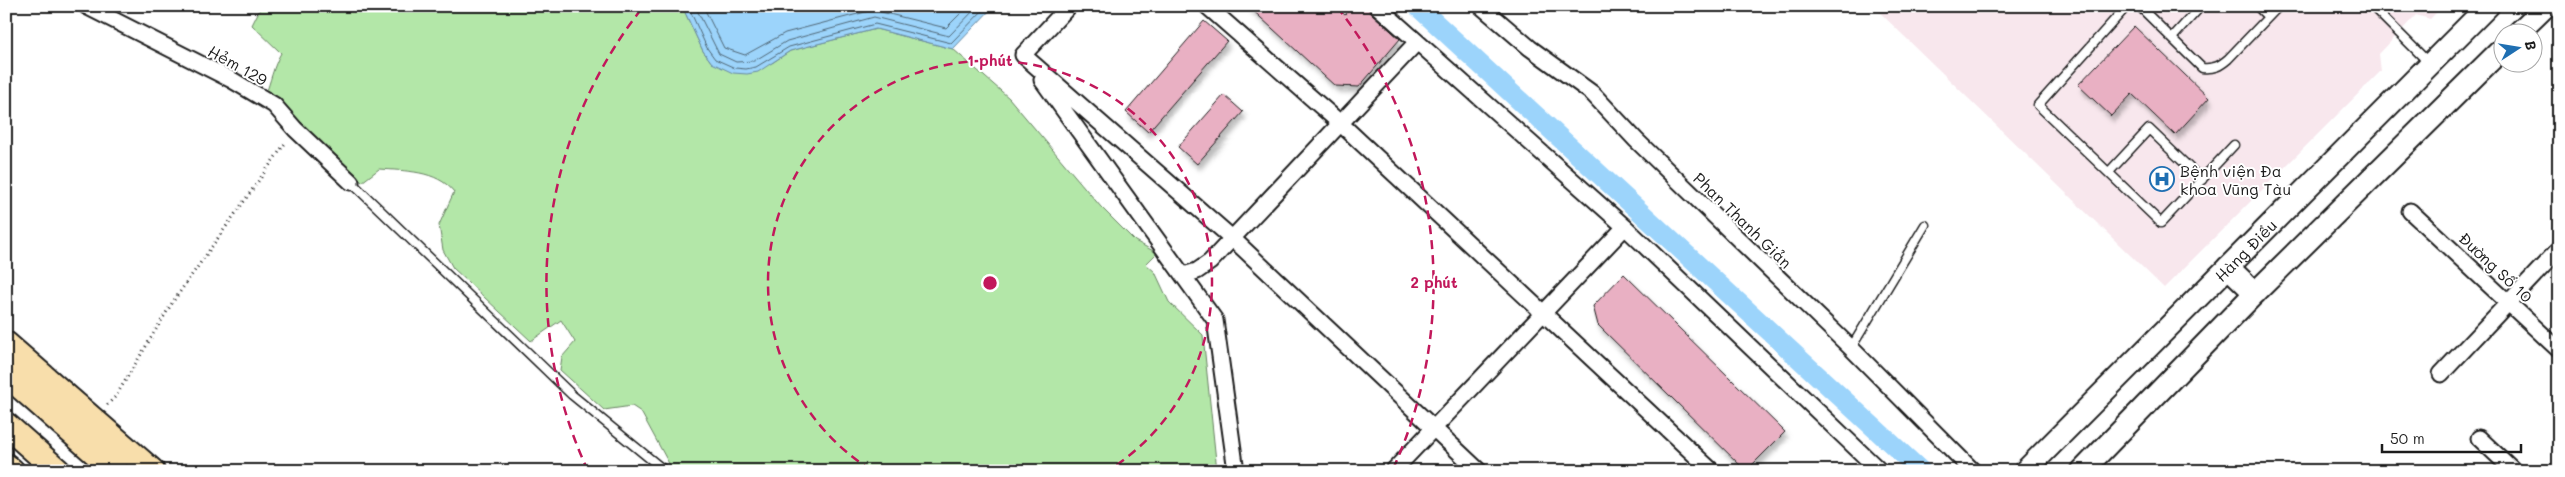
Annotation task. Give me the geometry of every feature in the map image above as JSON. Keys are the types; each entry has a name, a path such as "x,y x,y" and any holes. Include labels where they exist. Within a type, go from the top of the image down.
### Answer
{"main road":[{"name":"Hàng Điều","path":"2025,471 2488,6"},
{"path":"2530,22 2546,6"},
{"path":"2082,471 2255,293 2492,59"},
{"path":"2228,267 2255,293"},
{"path":"6,344 152,471"},
{"path":"6,374 116,471"},
{"path":"6,425 58,471"},
{"path":"6,466 12,471"}],"street":[{"name":"Hẻm 129","path":"86,6 240,85 274,105 295,129 351,182"},
{"path":"1023,55 1069,6"},
{"path":"1207,6 1340,123 1712,471"},
{"path":"1377,6 1625,227 1880,471"},
{"name":"Phan Thanh Giản","path":"1481,6 1530,48 1592,93 1636,140 1850,348 1973,471"},
{"path":"1184,275 1197,271 1210,262 1417,42"},
{"path":"1023,55 1233,238 1364,364 1480,471"},
{"path":"1023,55 1215,320 1236,471"},
{"name":"Đường Số 10","path":"2410,211 2559,350"},
{"path":"1393,471 1625,227"},
{"path":"2441,374 2559,249"},
{"path":"2479,438 2514,471"}],"lane":[{"path":"2127,6 2038,105 2161,223 2234,145"},
{"path":"2139,6 2202,68 2210,69 2219,67 2278,6"},
{"path":"2172,38 2201,6"},
{"path":"2257,6 2268,17"},
{"path":"2372,6 2430,64"},
{"path":"2108,172 2149,129 2202,180"},
{"path":"351,182 572,396 665,471"},
{"path":"1850,348 1925,225"}],"path":[{"path":"93,420 116,396 172,303 295,129"}],"shaded area":[{"name":"Bệnh viện Đa khoa Vũng Tàu","path":"1873,6 2443,6 2430,19 2416,15 2379,54 2381,71 2164,288"}],"green space":[{"path":"256,6 682,6 703,51 712,63 772,63 790,51 876,29 953,49 1009,98 1101,207 1135,241 1157,253 1146,264 1155,272 1169,302 1203,335 1217,471 673,471 641,412 632,406 604,410 560,370 562,357 575,342 561,320 531,341 453,268 443,250 439,225 454,192 447,185 439,179 420,173 379,169 362,182 297,131 265,96 281,53 252,25 260,9"}],"water":[{"path":"682,6 994,6 953,49 876,29 790,51 758,72 747,74 733,73 712,63 703,51"}],"building":[{"path":"1248,6 1335,6 1345,15 1353,6 1368,6 1371,13 1400,39 1359,87 1335,86"},
{"path":"1204,21 1227,41 1148,132 1126,112"},
{"path":"2134,26 2209,98 2175,135 2132,94 2111,116 2078,85"},
{"path":"1224,95 1243,112 1197,164 1178,147"},
{"path":"1624,274 1785,432 1746,471 1598,325 1593,306"}],"waterway":[{"path":"1417,6 1921,471"}],"place":[{"name":"Bệnh viện Đa khoa Vũng Tàu","path":"2162,179"}]}
